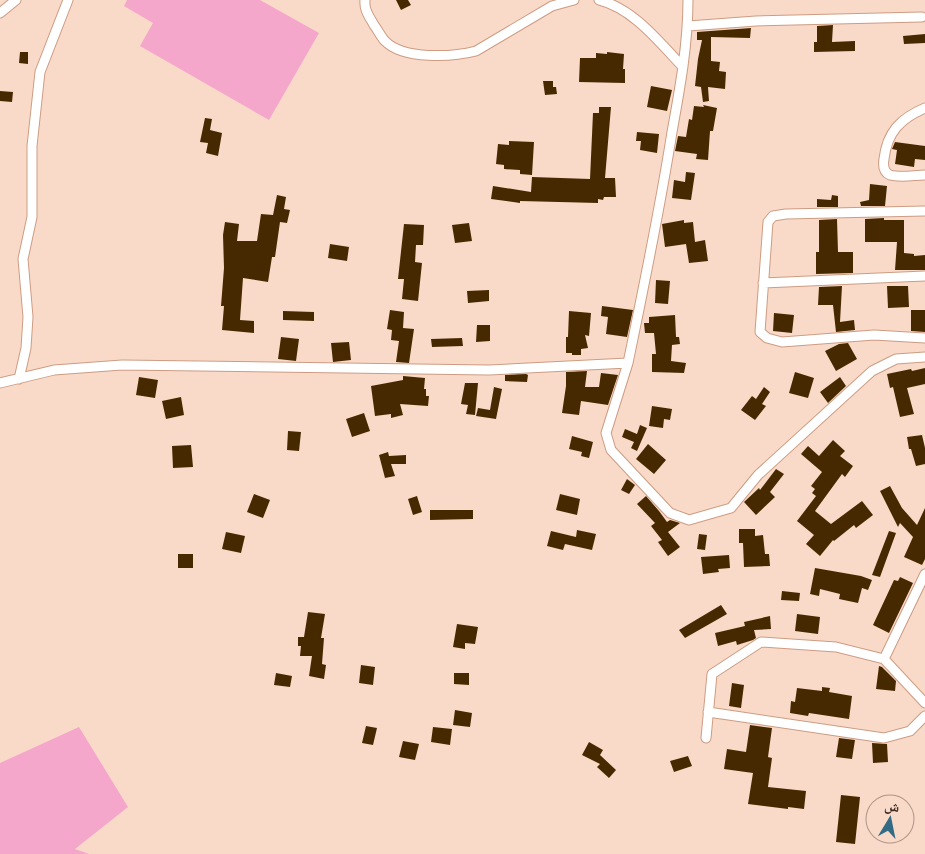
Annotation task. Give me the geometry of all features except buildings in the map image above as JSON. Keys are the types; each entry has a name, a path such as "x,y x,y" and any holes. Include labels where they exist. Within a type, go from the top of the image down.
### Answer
{"street":[{"path":"0,13 16,0"},
{"path":"19,379 26,348 28,317 23,259 32,217 32,146 40,72 68,0"},
{"path":"365,0 365,9 385,41 396,49 414,54 464,54 476,51 552,6 574,0"},
{"path":"598,0 607,2 626,12 683,67"},
{"path":"688,0 688,26 683,67 665,178 628,363 606,434 611,450 670,513 689,520 731,508 758,474 872,371 896,360 925,357"},
{"path":"688,26 922,17"},
{"path":"925,108 913,113 899,124 888,137 883,164 888,174 896,176 925,175"},
{"path":"925,211 786,214 772,216 768,222 760,332 767,338 782,342 874,335 925,338"},
{"path":"764,282 925,276"},
{"path":"0,383 54,370 122,365 489,370 628,363"},
{"path":"884,659 925,574"},
{"path":"706,738 712,674 761,642 836,647 884,659 925,703"},
{"path":"708,712 884,738 910,731 925,716"}],"shaded area":[{"path":"127,0 260,0 319,33 269,120 140,46 153,23 124,6"},
{"path":"79,727 128,807 75,849 89,854 0,854 0,763"}]}
